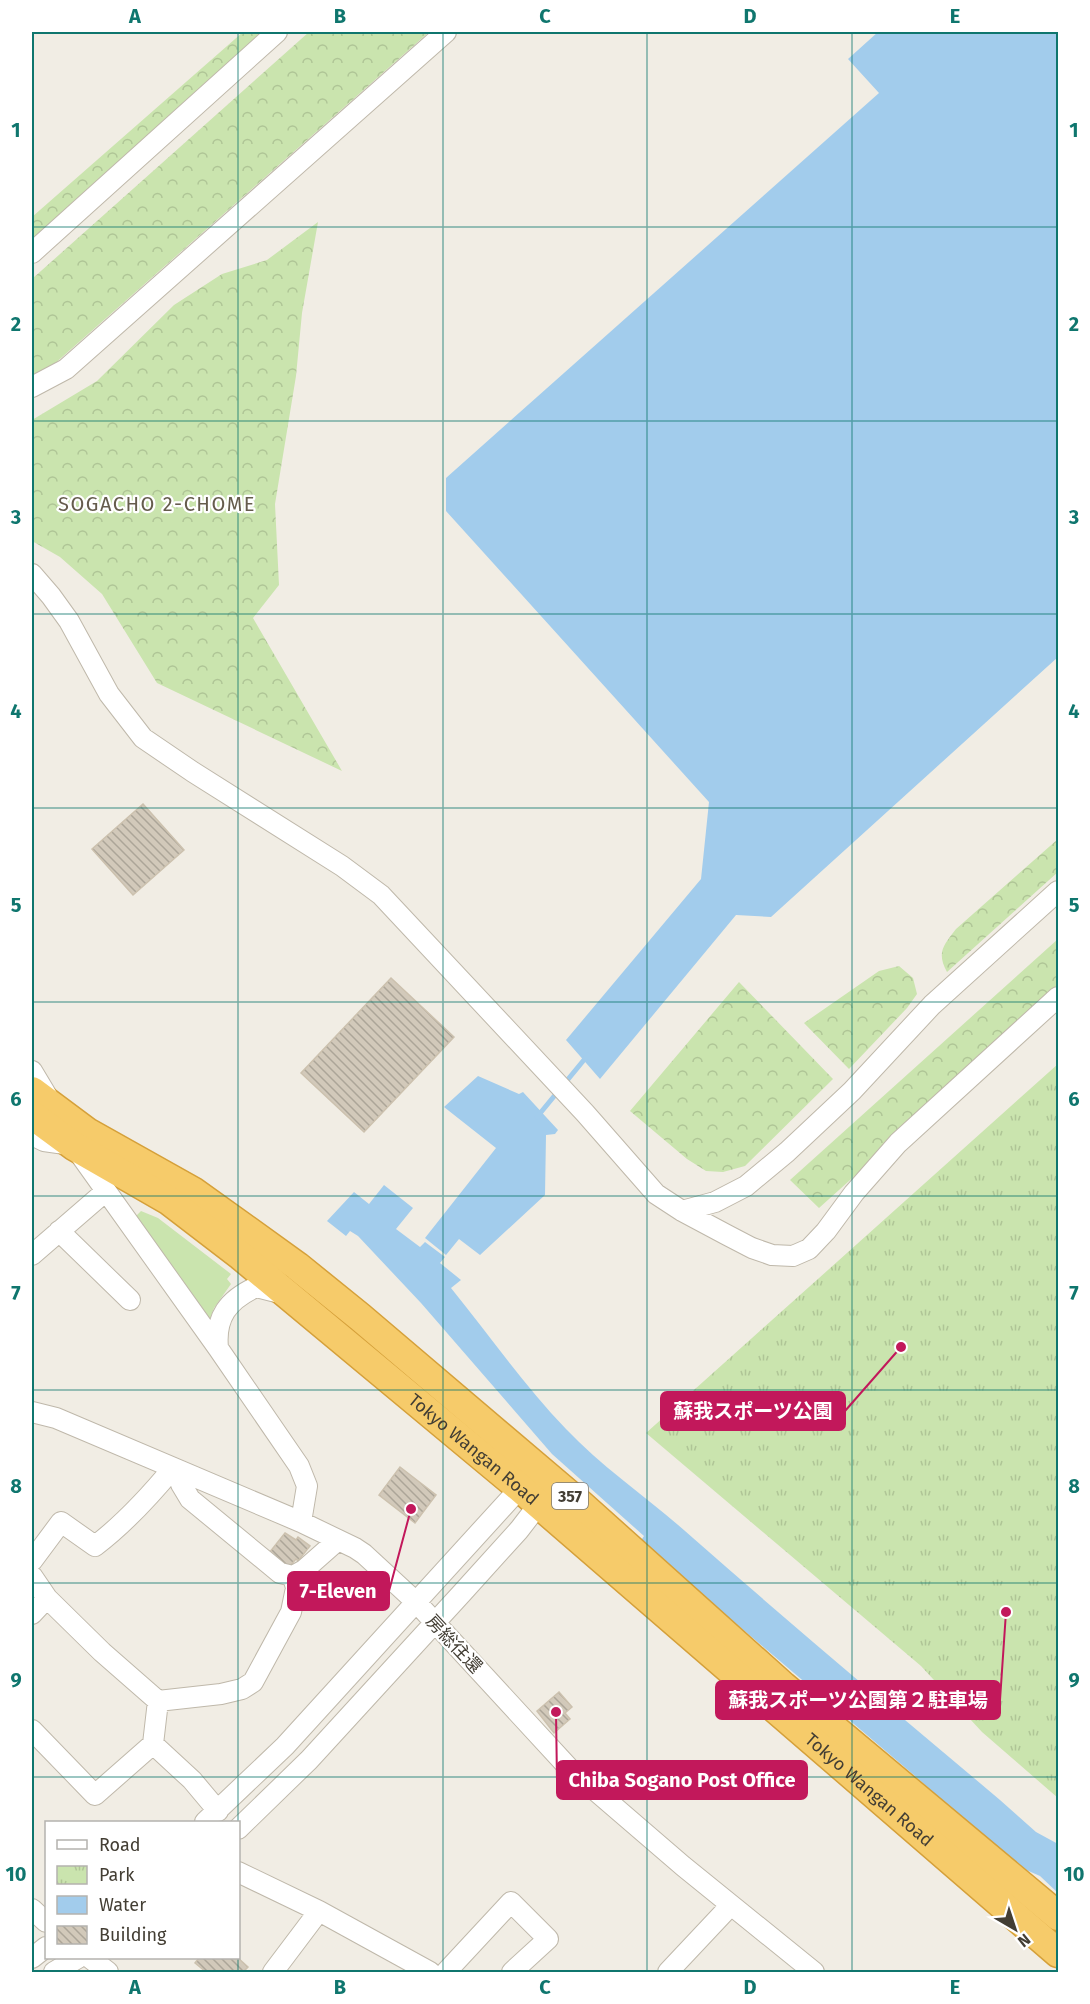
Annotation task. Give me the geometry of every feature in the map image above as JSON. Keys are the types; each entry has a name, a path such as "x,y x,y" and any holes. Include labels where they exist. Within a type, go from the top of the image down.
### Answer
{"highway":[{"name":"Tokyo Wangan Road","path":"32,1091 44,1113 74,1146 176,1206 200,1223 530,1496 1059,1953"},
{"name":"Tokyo Wangan Road","path":"44,1113 96,1137 195,1192 297,1266 391,1342 549,1478 792,1694 1059,1916"}],"street":[{"path":"32,253 277,32"},
{"path":"32,387 66,369 446,32"},
{"path":"32,574 69,621 109,694 143,738 342,866 381,895 585,1113 656,1194 682,1211 752,1248 772,1255 793,1256 809,1249 898,1143 1059,997"},
{"path":"682,1211 715,1202 746,1186 787,1152 852,1091 932,1005 1059,891"},
{"path":"32,1071 44,1113"},
{"path":"32,1134 44,1141 74,1146 218,1348 304,1476 307,1494 301,1522"},
{"path":"32,1255 106,1191"},
{"path":"59,1231 130,1300"},
{"path":"218,1348 218,1327 221,1316 234,1300 256,1287 270,1289 288,1296"},
{"name":"房総往還","path":"32,1412 56,1418 301,1522 355,1548 416,1602 568,1767 808,1970"},
{"path":"32,1561 62,1522 95,1546 116,1530 175,1469 190,1499 280,1574 293,1576 304,1570 338,1540"},
{"path":"153,1744 192,1780 211,1817 285,1746 416,1602 549,1478"},
{"path":"240,1827 309,1760 435,1623 530,1496"},
{"path":"32,1576 47,1598 102,1652 158,1701 220,1694 242,1689 253,1682 291,1612 296,1588 293,1576"},
{"path":"32,1614 47,1598"},
{"path":"32,1730 95,1795 153,1744 158,1701"},
{"path":"240,1873 319,1911 429,1972"},
{"path":"446,1972 511,1902 548,1939 512,1972"},
{"path":"668,1972 731,1905"},
{"path":"32,1909 45,1921"},
{"path":"273,1972 319,1911"},
{"path":"32,1958 45,1948"},
{"path":"54,1972 76,1959"},
{"path":"91,1959 108,1972"}],"green space":[{"path":"243,32 266,32 32,240 32,217"},
{"path":"309,32 429,32 52,366 32,375 32,279"},
{"path":"318,222 302,313 296,376 275,504 279,585 253,618 342,771 157,683 102,594 60,557 32,541 32,420 97,381 174,305 222,274 267,260"},
{"path":"1058,839 1058,872 947,972 942,959 943,949 956,929"},
{"path":"1058,939 1058,993 819,1208 790,1180"},
{"path":"899,966 913,978 917,994 907,1008 849,1069 804,1023 879,971"},
{"path":"739,982 833,1079 745,1166 723,1172 706,1171 687,1159 630,1111"},
{"path":"1058,1064 1058,1798 982,1732 921,1666 646,1433"},
{"path":"141,1211 158,1218 231,1274 227,1279 231,1284 214,1308 210,1319 136,1216"}],"water":[{"path":"878,32 1058,32 1058,657 771,917 736,915 600,1079 566,1040 701,879 709,802 446,511 446,478 879,93 848,59"},
{"path":"478,1076 519,1094 523,1092 558,1130 555,1134 546,1135 545,1195 480,1255 459,1239 446,1255 425,1238 496,1148 444,1107"},
{"path":"384,1185 413,1208 396,1229 420,1247 425,1242 445,1257 440,1263 461,1280 451,1288 521,1377 566,1429 596,1458 677,1524 1036,1832 1058,1844 1058,1893 1040,1876 1015,1865 915,1776 640,1542 644,1536 552,1454 421,1303 358,1236 350,1231 346,1236 327,1221 354,1192 369,1204"}],"building":[{"path":"143,804 184,850 133,895 92,849"},
{"path":"391,978 454,1037 364,1132 301,1073"},
{"path":"400,1467 436,1495 415,1523 379,1495"},
{"path":"285,1533 296,1540 298,1537 310,1546 298,1561 296,1559 289,1567 269,1553"},
{"path":"559,1692 572,1707 565,1713 570,1719 554,1733 537,1711"},
{"path":"198,1959 239,1959 248,1967 243,1972 206,1972 195,1963"}],"waterway":[{"path":"537,1117 588,1055"}],"place":[{"name":"蘇我スポーツ公園","path":"901,1347"},
{"name":"7-Eleven","path":"411,1509"},
{"name":"蘇我スポーツ公園第２駐車場","path":"1006,1612"},
{"name":"Chiba Sogano Post Office","path":"556,1712"}],"district":[{"name":"SOGACHO 2-CHOME","path":"157,504"}]}
